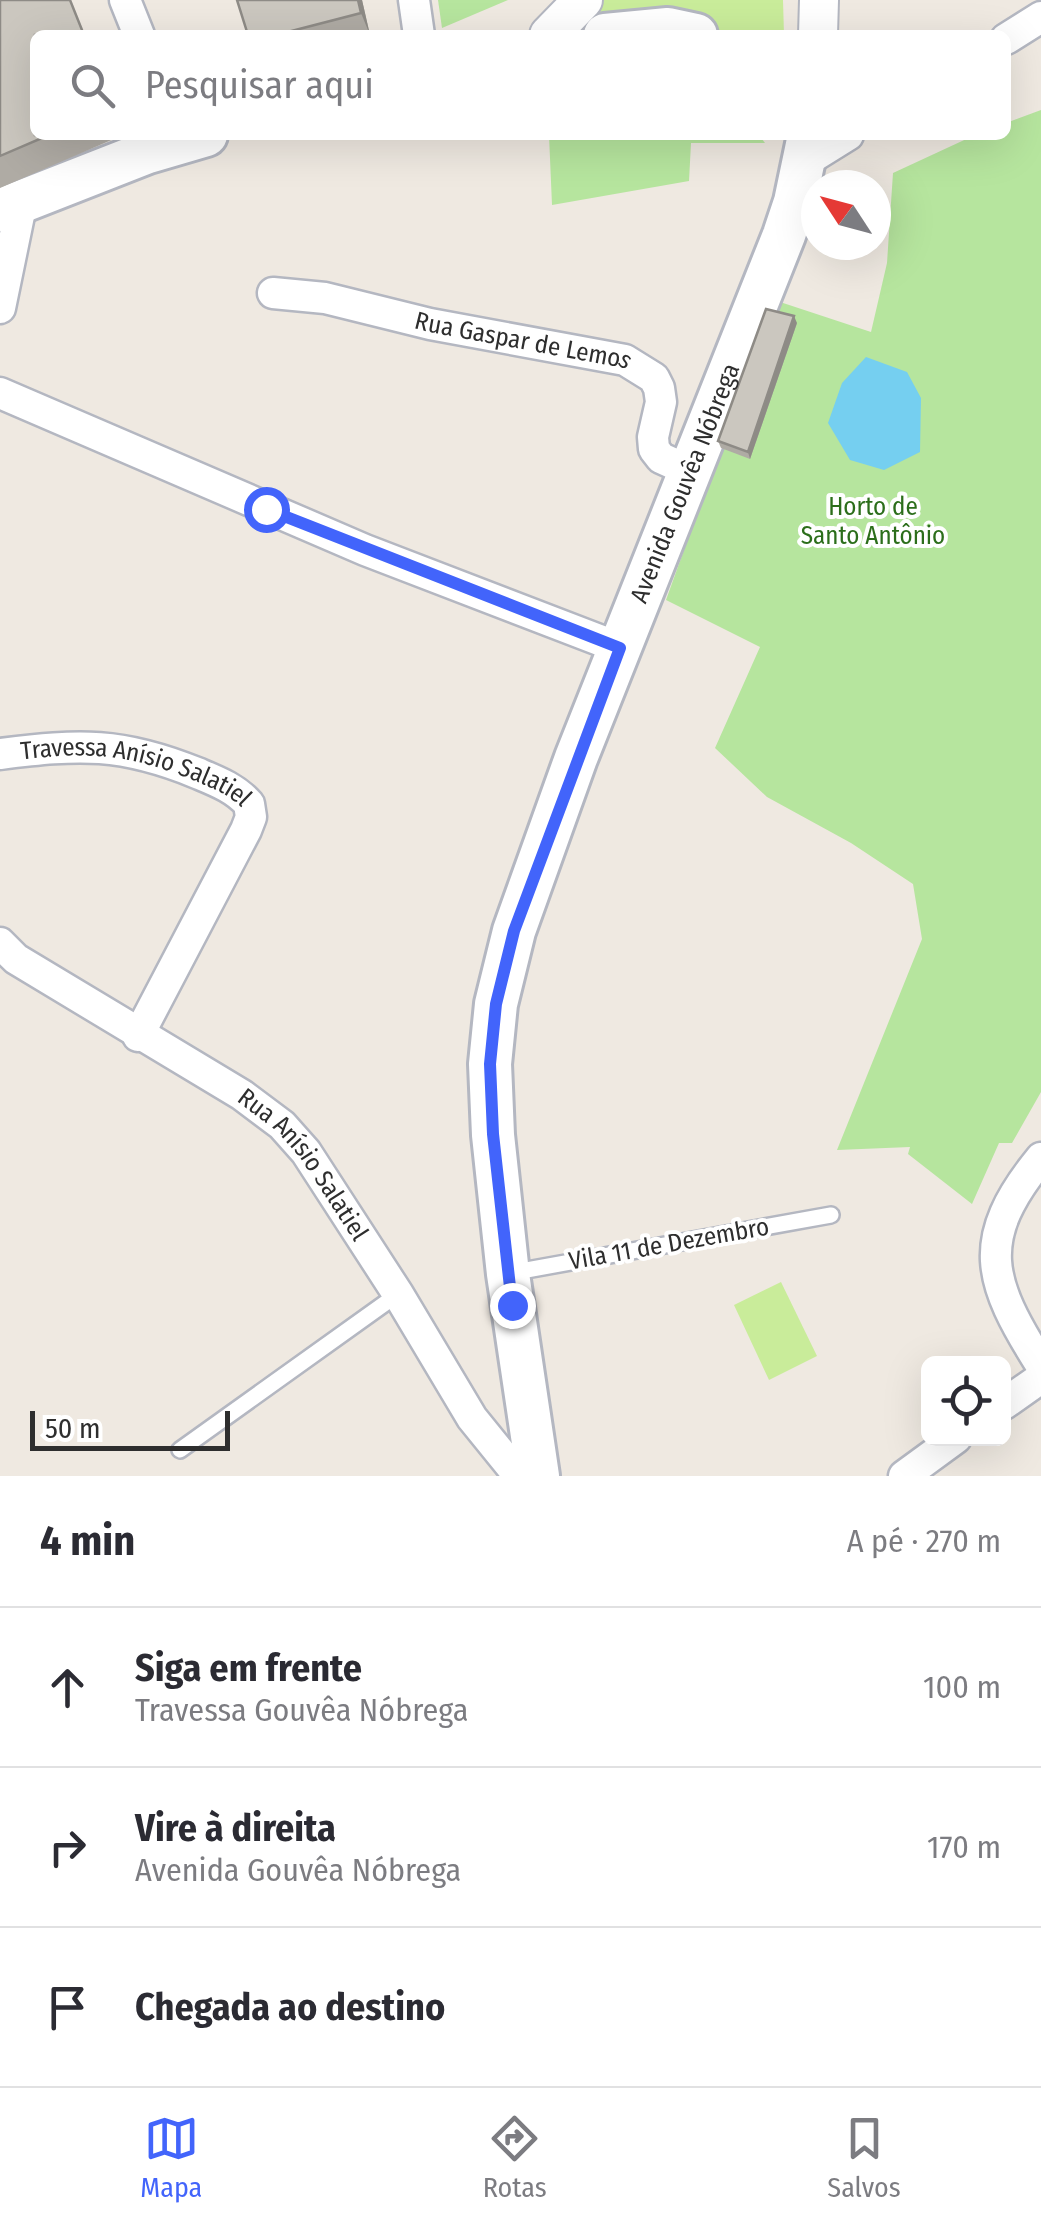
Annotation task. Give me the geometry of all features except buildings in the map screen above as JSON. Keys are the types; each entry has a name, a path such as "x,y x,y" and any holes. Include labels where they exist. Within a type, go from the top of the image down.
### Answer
{"main road":[{"path":"11,205 181,140"},
{"name":"Avenida Gouvêa Nóbrega","path":"538,1476 508,1274 492,1117 490,1064 496,1004 514,931 620,648 784,235 806,149"}],"street":[{"path":"124,0 137,30"},
{"path":"414,0 418,30"},
{"path":"554,30 583,0"},
{"path":"818,30 819,0"},
{"path":"1011,36 1041,17"},
{"path":"806,149 833,140"},
{"path":"0,308 11,205"},
{"name":"Rua Gaspar de Lemos","path":"273,293 324,298 430,324 625,360 654,378 659,388 661,402 654,449 661,458 692,472"},
{"path":"0,393 366,550 620,648"},
{"name":"Travessa Anísio Salatiel","path":"0,754 80,746 150,754 226,786 249,804 251,817 246,830 138,1036"},
{"name":"Rua Anísio Salatiel","path":"0,944 16,959 138,1036 242,1095 282,1125 306,1152 472,1418 519,1476"},
{"path":"1041,1158 1021,1182 1004,1214 994,1246 997,1282 1012,1319 1041,1365"},
{"path":"1011,1399 1041,1378"},
{"path":"904,1476 945,1446"}],"lane":[{"name":"Vila 11 de Dezembro","path":"508,1274 831,1215"},
{"path":"180,1450 398,1294"}],"green space":[{"path":"438,0 508,0 442,28"},
{"path":"567,0 783,0 784,30 544,30"},
{"name":"Horto de Santo Antônio","path":"1041,110 1041,1092 1012,1143 999,1143 972,1204 908,1154 910,1147 837,1150 922,939 913,884 851,843 767,797 715,748 760,647 666,600 774,300 871,332 887,260 891,260 893,173 964,140 1011,140 1011,121"},
{"path":"549,140 765,143 691,143 689,181 552,205"},
{"path":"781,1282 817,1356 769,1380 734,1305"}],"water":[{"path":"866,357 907,372 921,398 920,452 884,470 850,460 828,423 842,383"}],"route":[{"path":"266,509 620,648 514,931 496,1004 490,1064 493,1134 512,1305"}]}
